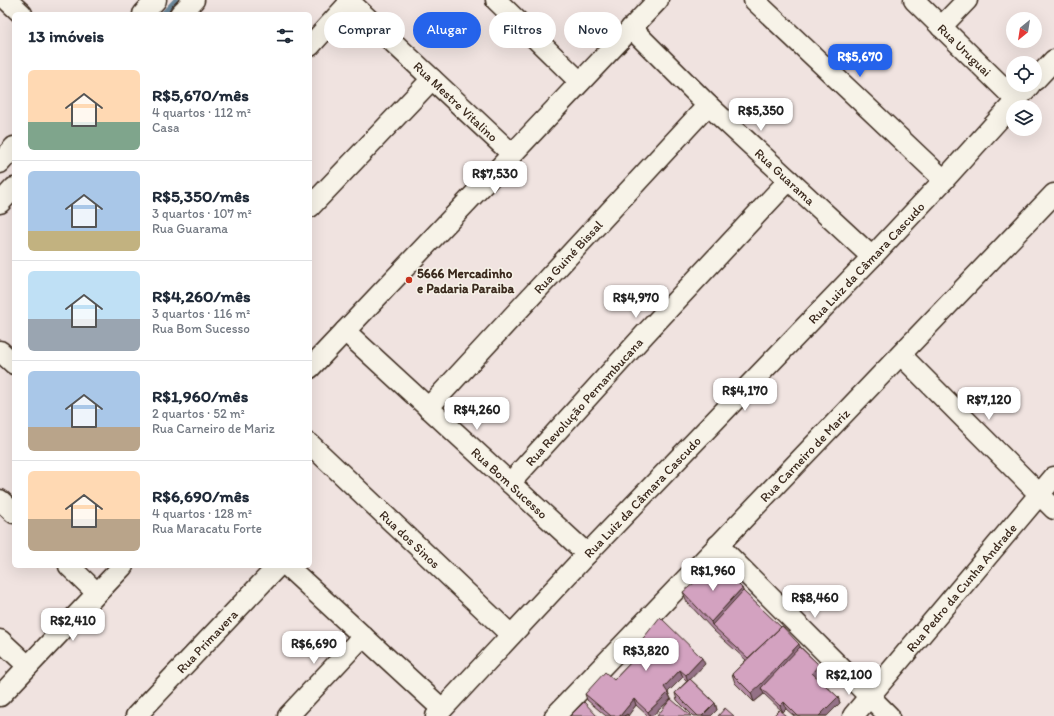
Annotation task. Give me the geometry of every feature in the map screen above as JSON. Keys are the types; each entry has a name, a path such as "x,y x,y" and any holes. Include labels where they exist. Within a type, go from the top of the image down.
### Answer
{"street":[{"path":"145,12 156,0"},
{"path":"182,12 194,0"},
{"path":"496,0 580,82"},
{"path":"754,0 944,180"},
{"name":"Rua Uruguai","path":"914,0 1016,100"},
{"path":"941,27 967,0"},
{"path":"312,44 349,1"},
{"name":"Rua Mestre Vitalino","path":"349,1 512,154"},
{"path":"312,366 655,1"},
{"name":"Rua Guarama","path":"631,28 708,105 872,256"},
{"path":"1042,73 1054,60"},
{"path":"312,205 432,80"},
{"name":"Rua Luiz da Câmara Cascudo","path":"1016,100 1023,92"},
{"name":"Rua Guiné Bissal","path":"428,408 708,105"},
{"name":"Rua Luiz da Câmara Cascudo","path":"439,713 587,554 944,180 1006,111"},
{"name":"Rua Revolução Pernambucana","path":"510,482 645,334 789,180"},
{"path":"0,203 12,190"},
{"name":"Rua Carneiro de Mariz","path":"555,716 1054,194"},
{"name":"Rua Bom Sucesso","path":"345,331 587,554"},
{"path":"0,351 12,362"},
{"path":"901,355 1054,509"},
{"name":"Rua dos Sinos","path":"312,446 511,635"},
{"name":"Rua Pedro da Cunha Andrade","path":"853,716 1054,477"},
{"path":"0,500 12,511"},
{"path":"718,545 889,716"},
{"path":"71,568 97,593"},
{"path":"0,696 121,568"},
{"name":"Rua Primavera","path":"136,716 276,568"},
{"path":"289,568 363,636 439,713"},
{"path":"288,716 363,636"},
{"path":"0,640 28,666"}],"building":[{"path":"718,563 742,588 711,622 683,592"},
{"path":"743,591 781,627 748,658 712,625"},
{"path":"660,617 702,658 686,675 680,670 664,687 668,693 648,712 634,699 620,716 611,716 585,694 605,672 614,680 635,658 630,652"},
{"path":"782,626 799,644 751,693 732,674"},
{"path":"800,647 819,665 812,673 838,697 819,716 798,716 784,702 780,706 761,688"},
{"path":"690,679 715,703 702,716 698,716 675,693"},
{"path":"671,699 691,716 657,716"},
{"path":"584,702 597,716 570,716"},
{"path":"725,708 734,716 718,716"},
{"path":"779,710 786,716 773,716"}],"waterway":[{"path":"165,12 176,0"}],"place":[{"name":"5666 Mercadinho e Padaria Paraiba","path":"409,280"}]}
